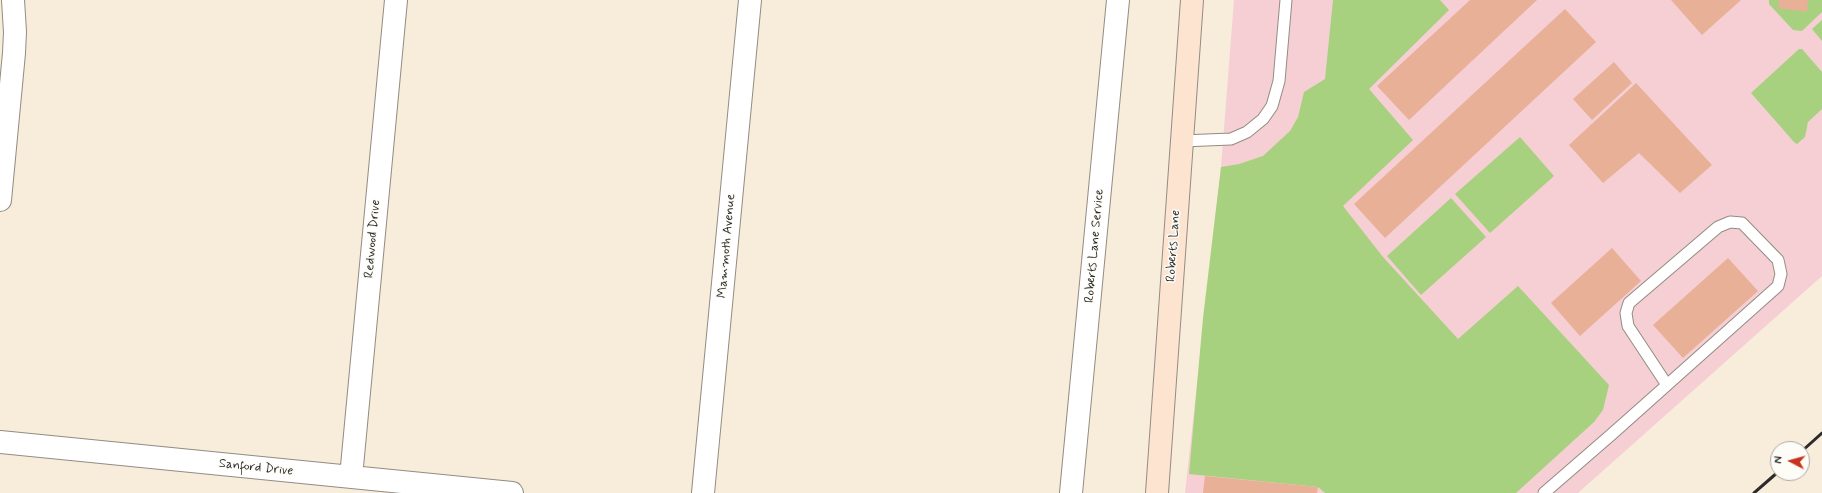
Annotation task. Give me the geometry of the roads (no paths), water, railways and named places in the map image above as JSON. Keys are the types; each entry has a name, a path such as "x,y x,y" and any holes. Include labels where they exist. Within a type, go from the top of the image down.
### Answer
{"main road":[{"name":"Roberts Lane","path":"1156,493 1192,0"}],"street":[{"path":"0,200 14,53 15,32 13,0"},
{"name":"Redwood Drive","path":"351,477 396,0"},
{"name":"Mammoth Avenue","path":"703,493 750,0"},
{"name":"Roberts Lane Service","path":"1071,493 1118,0"},
{"name":"Sanford Drive","path":"0,442 512,493"}],"lane":[{"path":"1182,142 1231,139 1247,132 1263,119 1272,106 1277,94 1286,0"},
{"path":"1544,493 1667,385 1778,286 1781,274 1778,260 1742,223 1730,222 1718,227 1630,303 1626,313 1628,326 1667,385"}],"railway":[{"path":"1810,444 1822,433"},
{"path":"1754,493 1770,479"}]}
